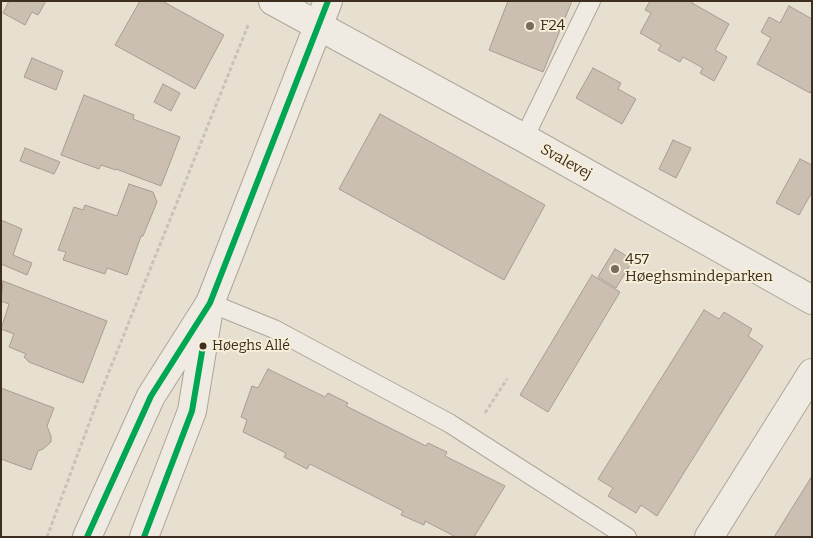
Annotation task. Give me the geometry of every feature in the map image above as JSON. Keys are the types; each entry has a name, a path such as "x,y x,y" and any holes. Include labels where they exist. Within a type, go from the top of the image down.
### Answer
{"street":[{"name":"Svalevej","path":"273,1 324,13 524,138 812,300"},
{"path":"87,537 151,396 210,303 324,13"},
{"path":"144,537 192,411 210,303"},
{"path":"709,537 812,373"}],"lane":[{"path":"524,138 591,1"},
{"path":"210,303 274,330 449,423 627,537"}],"path":[{"path":"47,537 100,394 250,20"},
{"path":"470,437 507,379"}],"building":[{"path":"9,1 46,1 38,15 32,12 25,25 3,13"},
{"path":"140,1 162,1 224,35 195,89 115,45"},
{"name":"F24","path":"508,1 572,1 543,72 489,50"},
{"path":"650,1 693,1 692,3 729,24 715,50 727,57 714,81 700,73 703,68 683,57 680,62 658,50 661,45 640,33 651,13 645,10"},
{"path":"789,6 812,19 812,90 810,93 757,64 771,38 761,32 769,17 780,23"},
{"path":"32,58 63,71 56,90 24,77"},
{"path":"593,68 621,83 618,89 636,99 622,124 576,98"},
{"path":"163,84 180,93 171,111 154,102"},
{"path":"84,95 134,115 133,119 180,137 161,186 116,169 101,165 99,169 61,155"},
{"path":"380,114 545,205 504,280 339,189"},
{"path":"673,140 691,148 676,178 659,169"},
{"path":"25,148 60,162 54,174 20,161"},
{"path":"800,159 812,165 812,192 799,215 776,203"},
{"path":"129,184 153,192 157,202 143,236 141,236 127,275 107,268 105,274 63,260 66,252 58,250 74,207 83,210 85,205 117,216"},
{"path":"1,220 22,229 13,255 32,263 27,275 1,264"},
{"name":"457 Høeghsmindeparken","path":"615,249 633,260 616,288 598,277"},
{"path":"592,275 620,292 548,412 520,395"},
{"path":"3,281 107,321 83,383 29,362 24,357 26,354 9,347 14,334 1,329 9,304 1,301"},
{"path":"704,310 719,319 724,312 752,329 748,336 763,346 657,516 641,505 636,513 608,496 613,488 598,479"},
{"path":"268,369 325,397 328,393 348,403 346,406 426,446 428,443 447,452 445,456 505,486 474,537 456,537 425,521 424,525 401,515 403,511 310,464 307,469 284,457 286,453 243,432 247,420 241,417 252,386 258,388"},
{"path":"1,388 54,408 47,426 51,442 38,451 31,470 1,459"},
{"path":"812,476 812,537 774,537"}],"transit line":[{"path":"87,537 151,396 210,303 328,1"},
{"path":"144,537 192,411 203,346"}],"place":[{"name":"F24","path":"530,26"},
{"name":"457 Høeghsmindeparken","path":"615,269"},
{"name":"Høeghs Allé","path":"203,346"}]}
